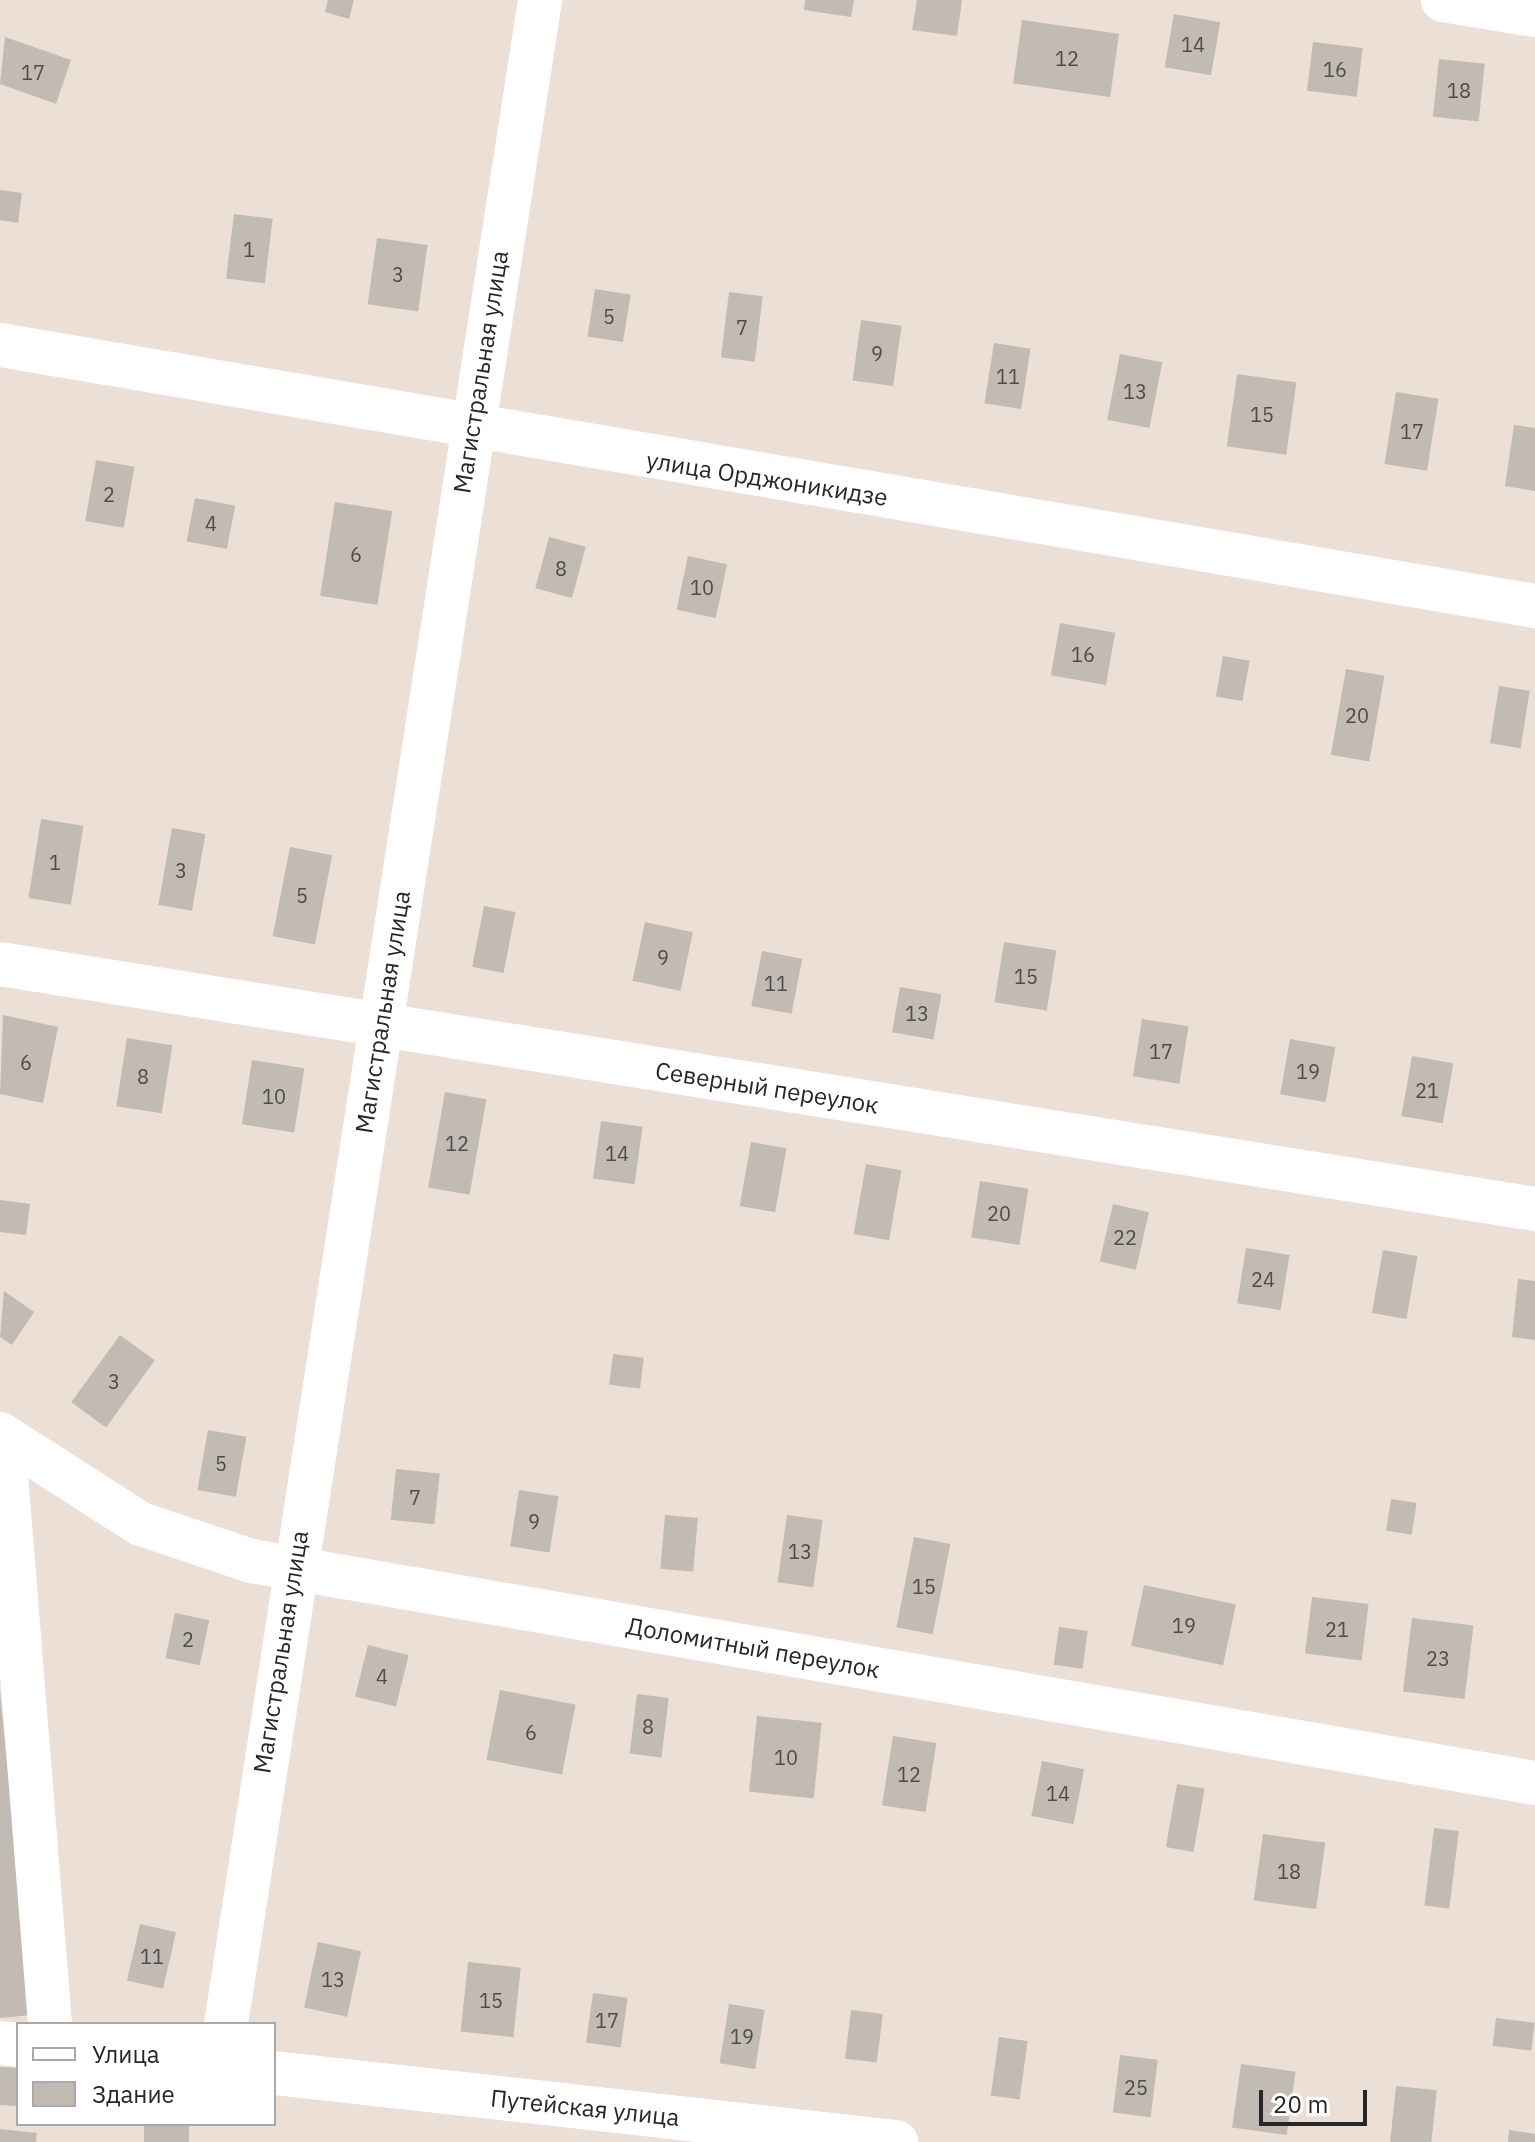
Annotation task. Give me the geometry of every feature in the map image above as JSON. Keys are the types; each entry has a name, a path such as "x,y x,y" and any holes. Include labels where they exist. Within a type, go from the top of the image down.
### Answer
{"street":[{"name":"Магистральная улица","path":"226,2022 293,1568 381,1028 540,0"},
{"path":"1443,0 1535,15"},
{"name":"улица Орджоникидзе","path":"0,345 472,430 1535,606"},
{"name":"Северный переулок","path":"0,964 381,1028 1535,1209"},
{"path":"2,1435 50,2022"},
{"name":"Доломитный переулок","path":"2,1435 141,1524 293,1568 1535,1783"},
{"name":"Путейская улица","path":"276,2073 896,2142"}],"building":[{"path":"328,0 354,0 349,19 325,12"},
{"path":"805,0 854,0 851,17 804,10"},
{"path":"917,0 962,0 957,36 912,30"},
{"path":"1174,14 1220,22 1211,75 1165,67"},
{"path":"1022,20 1119,34 1110,97 1013,83"},
{"path":"5,37 71,60 56,104 0,84"},
{"path":"1313,42 1363,48 1357,97 1307,91"},
{"path":"1439,59 1485,64 1479,121 1433,117"},
{"path":"0,190 22,193 18,223 0,220"},
{"path":"234,214 273,219 265,283 226,279"},
{"path":"377,238 428,245 418,311 368,304"},
{"path":"595,289 631,295 623,342 587,336"},
{"path":"729,292 763,296 755,362 721,358"},
{"path":"861,320 902,326 893,386 853,380"},
{"path":"994,343 1031,349 1021,409 984,403"},
{"path":"1120,354 1162,362 1149,428 1107,420"},
{"path":"1237,374 1296,382 1286,455 1227,446"},
{"path":"1396,392 1438,399 1427,471 1385,464"},
{"path":"1514,425 1535,428 1535,491 1505,486"},
{"path":"96,460 134,467 124,528 85,521"},
{"path":"195,498 235,506 227,549 187,541"},
{"path":"335,502 392,511 377,605 320,596"},
{"path":"549,537 586,547 572,598 535,588"},
{"path":"688,556 727,564 716,618 677,610"},
{"path":"1060,623 1115,633 1106,685 1051,675"},
{"path":"1223,656 1250,661 1242,701 1216,696"},
{"path":"1346,669 1384,676 1369,761 1331,755"},
{"path":"1499,686 1530,691 1521,748 1490,743"},
{"path":"41,819 83,826 71,905 28,898"},
{"path":"172,828 205,834 192,911 158,905"},
{"path":"290,847 332,855 315,945 273,936"},
{"path":"484,906 515,912 504,973 472,967"},
{"path":"645,922 693,932 680,991 633,981"},
{"path":"1004,942 1056,950 1047,1011 994,1002"},
{"path":"762,951 802,959 792,1014 751,1006"},
{"path":"900,987 941,994 933,1040 892,1032"},
{"path":"3,1015 58,1027 43,1103 0,1094"},
{"path":"1142,1019 1188,1026 1179,1084 1133,1076"},
{"path":"127,1038 172,1045 162,1113 116,1106"},
{"path":"1290,1039 1335,1047 1326,1102 1280,1094"},
{"path":"1412,1056 1453,1063 1443,1123 1401,1116"},
{"path":"252,1060 304,1068 294,1132 242,1124"},
{"path":"445,1092 486,1099 470,1195 428,1188"},
{"path":"601,1121 643,1127 635,1184 593,1178"},
{"path":"751,1142 786,1148 775,1212 740,1206"},
{"path":"866,1164 901,1170 889,1240 854,1234"},
{"path":"980,1181 1028,1189 1019,1245 971,1237"},
{"path":"0,1200 30,1204 26,1235 0,1232"},
{"path":"1113,1204 1149,1212 1136,1270 1100,1261"},
{"path":"1246,1248 1289,1255 1281,1310 1237,1303"},
{"path":"1383,1250 1417,1256 1406,1319 1372,1313"},
{"path":"1518,1279 1535,1281 1535,1340 1512,1337"},
{"path":"4,1291 34,1312 12,1345 0,1337"},
{"path":"120,1335 155,1360 106,1427 71,1402"},
{"path":"613,1354 644,1358 640,1389 609,1385"},
{"path":"208,1430 246,1437 236,1497 197,1490"},
{"path":"396,1469 440,1474 434,1524 391,1520"},
{"path":"519,1490 559,1496 550,1553 510,1546"},
{"path":"1391,1499 1417,1503 1412,1535 1386,1531"},
{"path":"665,1515 698,1518 693,1572 660,1569"},
{"path":"787,1515 823,1520 813,1587 778,1582"},
{"path":"914,1537 950,1544 933,1634 896,1627"},
{"path":"1144,1585 1236,1605 1223,1665 1131,1646"},
{"path":"1312,1597 1369,1604 1362,1661 1305,1654"},
{"path":"175,1613 209,1620 200,1665 165,1658"},
{"path":"1412,1618 1474,1626 1465,1699 1403,1691"},
{"path":"1059,1627 1088,1631 1082,1669 1054,1665"},
{"path":"368,1645 409,1655 396,1707 355,1696"},
{"path":"500,1690 576,1705 562,1774 486,1760"},
{"path":"0,1692 32,2015 0,2018"},
{"path":"637,1694 669,1698 661,1757 630,1754"},
{"path":"757,1716 822,1723 814,1798 749,1792"},
{"path":"893,1736 936,1743 926,1812 882,1805"},
{"path":"1042,1761 1084,1769 1074,1824 1031,1816"},
{"path":"1177,1784 1205,1789 1193,1852 1166,1847"},
{"path":"1434,1828 1459,1831 1449,1908 1424,1905"},
{"path":"1263,1834 1325,1843 1316,1909 1254,1900"},
{"path":"140,1924 176,1932 163,1989 127,1981"},
{"path":"318,1942 361,1951 347,2017 304,2008"},
{"path":"468,1962 521,1968 513,2037 461,2032"},
{"path":"593,1993 628,1998 621,2047 586,2043"},
{"path":"729,2004 765,2010 755,2069 720,2063"},
{"path":"851,2010 883,2014 877,2063 845,2059"},
{"path":"1496,2018 1535,2023 1531,2051 1493,2046"},
{"path":"999,2037 1028,2041 1020,2099 991,2095"},
{"path":"1120,2055 1158,2060 1151,2117 1113,2113"},
{"path":"1241,2064 1295,2072 1287,2135 1232,2127"},
{"path":"0,2067 16,2068 16,2106 0,2105"},
{"path":"1396,2086 1437,2090 1431,2142 1390,2142"},
{"path":"144,2126 189,2126 189,2142 144,2142"},
{"path":"0,2129 37,2133 36,2142 0,2142"},
{"path":"1509,2130 1535,2134 1535,2142 1508,2142"}]}
